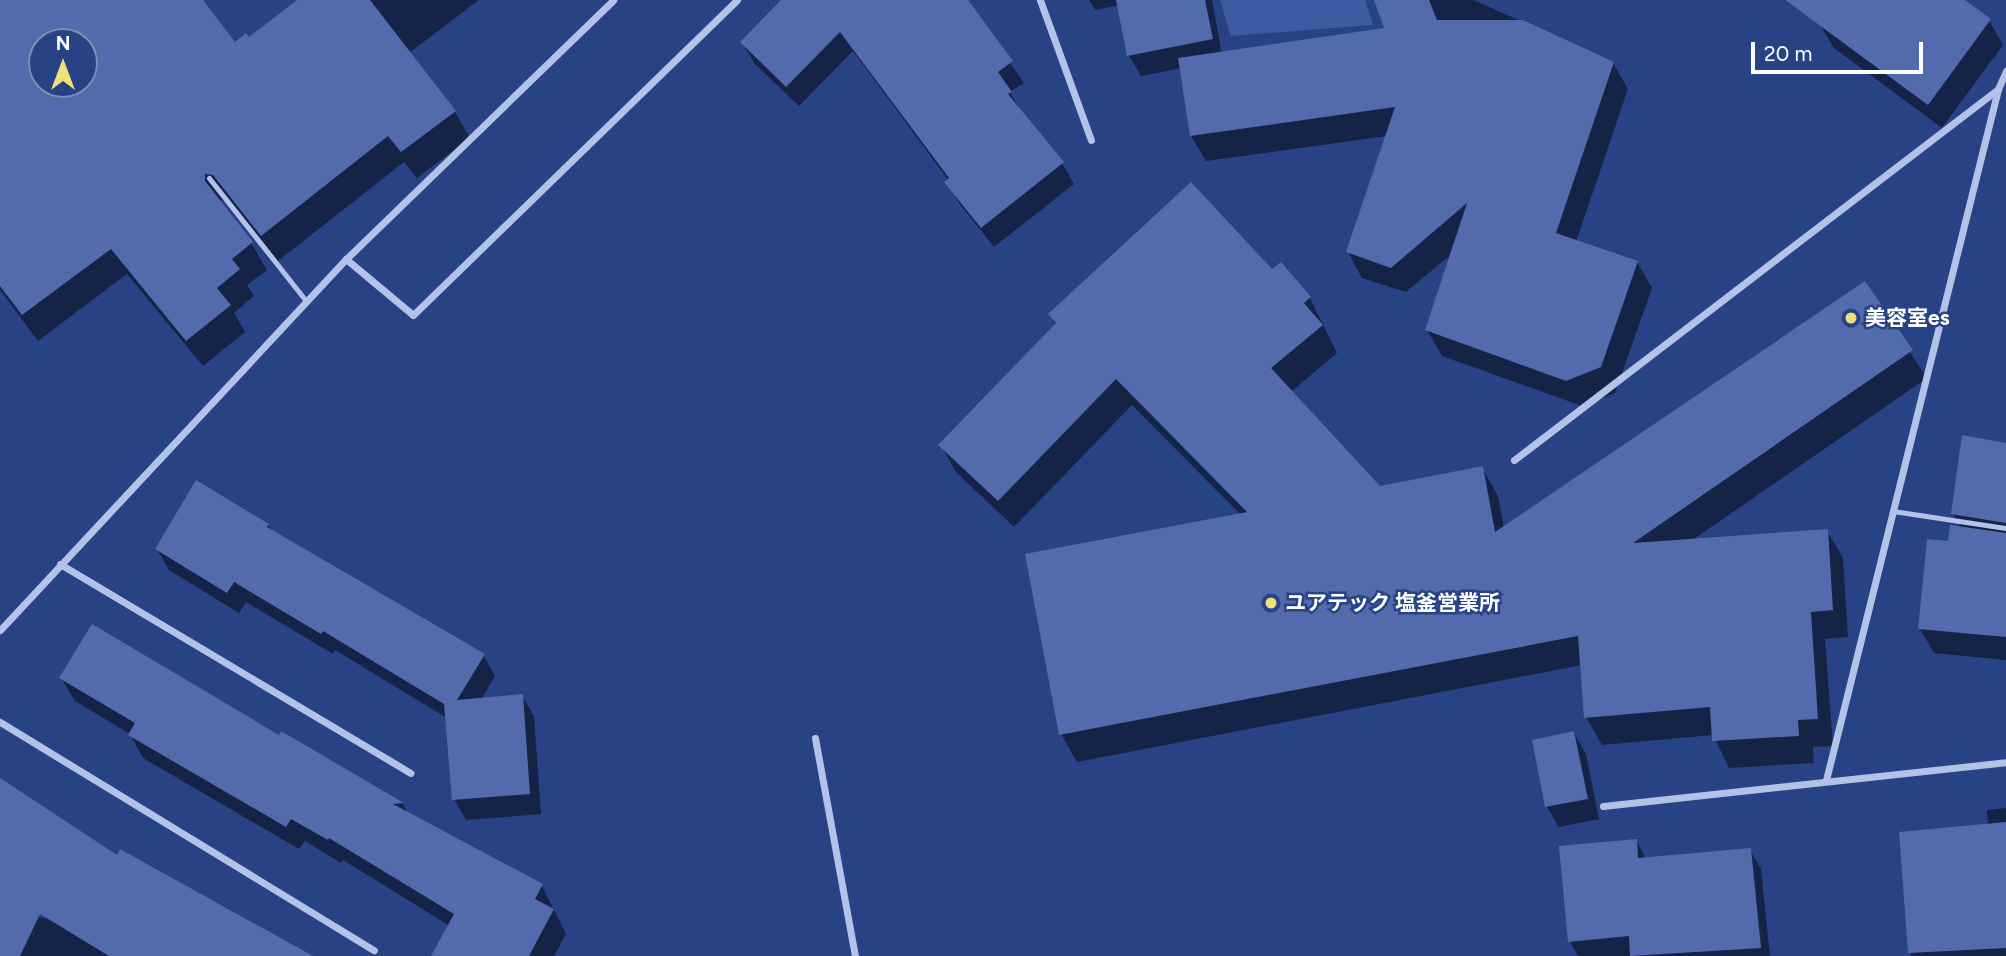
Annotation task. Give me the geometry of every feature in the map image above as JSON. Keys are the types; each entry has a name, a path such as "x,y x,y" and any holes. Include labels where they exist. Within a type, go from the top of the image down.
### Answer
{"street":[{"path":"0,630 346,259 613,0"},
{"path":"346,259 413,315 737,0"},
{"path":"1041,0 1091,140"},
{"path":"1826,780 1998,89 2006,71"},
{"path":"1514,460 1998,89"},
{"path":"60,564 410,773"},
{"path":"0,722 374,950"},
{"path":"815,738 855,956"},
{"path":"1603,806 2006,762"}],"lane":[{"path":"209,178 306,301"},
{"path":"1892,511 2006,528"}],"shaded area":[{"path":"1220,0 1365,0 1373,25 1231,36"}],"building":[{"path":"0,0 203,0 235,42 246,33 249,37 297,0 370,0 456,111 401,152 388,136 261,236 213,175 205,174 205,181 253,242 232,259 240,269 217,288 231,305 186,341 111,249 22,315 0,286"},
{"path":"781,0 968,0 1013,61 998,72 1012,92 1008,94 1064,162 981,228 944,182 949,178 840,32 786,87 740,42"},
{"path":"1116,0 1205,0 1213,39 1127,56"},
{"path":"1374,0 1429,0 1437,20 1523,20 1614,62 1556,233 1638,261 1601,367 1566,381 1425,330 1467,203 1391,268 1346,252 1395,107 1190,136 1178,58 1384,28"},
{"path":"1785,0 1965,0 1991,19 1928,105"},
{"path":"1191,182 1272,269 1281,262 1311,297 1304,303 1323,325 1271,368 1380,486 1483,466 1495,532 1865,281 1913,350 1633,543 1828,529 1833,610 1811,612 1818,719 1798,720 1799,736 1712,741 1710,707 1584,718 1578,636 1059,735 1025,554 1247,512 1116,379 998,501 938,445 1056,323 1048,314"},
{"path":"1962,435 2006,443 2006,523 1951,514"},
{"path":"196,480 269,524 267,527 485,654 457,700 523,694 530,794 452,800 444,704 323,631 321,634 234,582 227,593 155,549"},
{"path":"1950,525 2006,533 2006,637 1918,629 1927,539 1948,541"},
{"path":"92,624 279,735 281,731 404,803 393,804 543,884 535,899 554,909 529,956 431,956 454,914 329,838 328,840 291,819 286,827 128,735 135,723 59,678"},
{"path":"1574,731 1588,799 1545,807 1532,740"},
{"path":"0,778 117,855 120,849 313,956 109,956 40,914 20,956 0,956"},
{"path":"2006,822 2006,948 1908,953 1899,832"},
{"path":"1637,839 1638,858 1751,848 1761,948 1630,956 1629,936 1568,942 1559,846"}],"place":[{"name":"美容室es","path":"1851,318"},
{"name":"ユアテック 塩釜営業所","path":"1271,603"}]}
